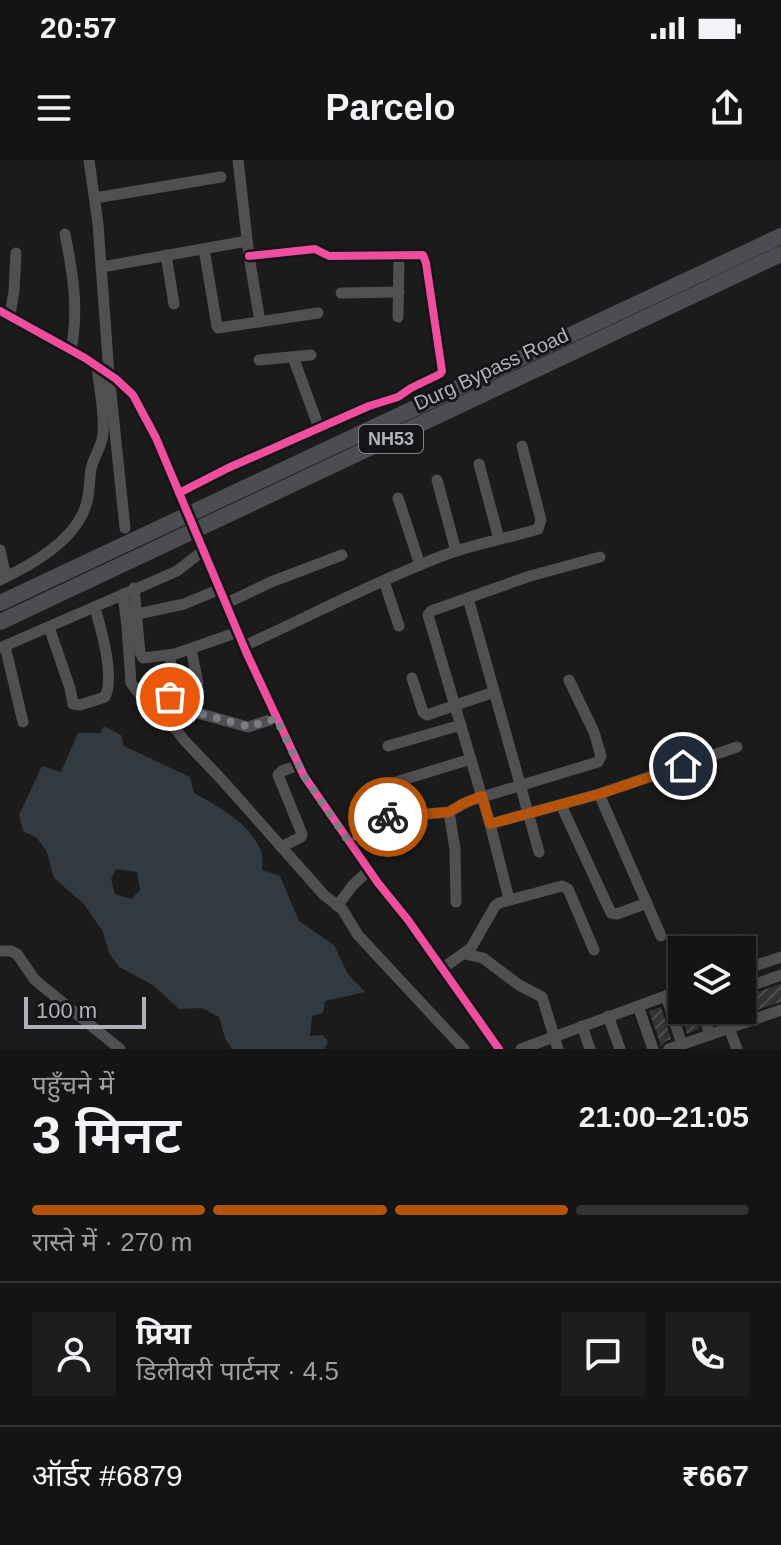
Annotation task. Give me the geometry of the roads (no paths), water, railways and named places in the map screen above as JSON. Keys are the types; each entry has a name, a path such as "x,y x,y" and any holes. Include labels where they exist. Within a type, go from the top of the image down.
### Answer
{"highway":[{"name":"Durg Bypass Road","path":"0,603 781,236"},
{"name":"Durg Bypass Road","path":"0,622 781,254"}],"street":[{"path":"0,550 3,579 40,560 54,548 78,521 85,508 92,464 101,445 102,267 89,160"},
{"path":"238,160 260,322"},
{"path":"95,198 221,177"},
{"path":"65,234 75,291 76,318 71,350"},
{"path":"102,267 247,241"},
{"path":"204,249 217,326 221,329 318,313"},
{"path":"179,493 369,406 398,397 442,371 425,258 419,254 329,256 315,249 249,256"},
{"path":"16,253 14,291 5,313 71,350 125,386 142,410 185,506"},
{"path":"166,255 174,304"},
{"path":"398,317 399,255"},
{"path":"341,293 399,292"},
{"path":"259,360 311,355"},
{"path":"293,357 319,428"},
{"path":"102,370 125,528"},
{"path":"244,646 420,565 456,551 535,530 541,523 522,446"},
{"path":"479,464 499,539"},
{"path":"437,480 456,551"},
{"path":"398,498 420,565"},
{"path":"198,538 304,776 499,1049"},
{"path":"23,722 2,647 177,571 204,550"},
{"path":"227,603 271,582 342,555"},
{"path":"509,899 428,615 431,611 530,576 600,557"},
{"path":"384,581 399,626"},
{"path":"132,615 184,604 220,589"},
{"path":"128,591 141,656 145,658 170,655 238,632"},
{"path":"468,598 539,852"},
{"path":"49,627 73,704 80,705 105,697 108,691 107,668 95,608"},
{"path":"132,615 131,683 140,695 170,701 250,727 276,718"},
{"path":"171,683 198,683 191,649"},
{"path":"170,655 171,723 324,895 345,913 358,935 464,1049"},
{"path":"412,678 425,714 494,692"},
{"path":"349,842 383,818 449,812 482,796 594,764 601,759 594,732 569,680"},
{"path":"388,746 461,725"},
{"path":"490,824 599,794 737,747"},
{"path":"386,785 471,759"},
{"path":"281,847 302,834 278,775 298,765"},
{"path":"599,794 661,936"},
{"path":"561,805 611,913 617,914 647,903"},
{"path":"449,812 455,849 456,902"},
{"path":"337,906 369,870"},
{"path":"443,968 474,944 495,906 509,899 566,887 594,950"},
{"path":"0,951 17,954 35,980 120,1049"},
{"path":"465,954 483,958 519,985 539,994 544,1001 558,1049"},
{"path":"756,965 781,957"},
{"path":"756,984 781,975"},
{"path":"525,1048 666,996 682,1044"},
{"path":"638,1006 653,1049"},
{"path":"669,1049 705,1040 781,1010"},
{"path":"608,1016 620,1049"},
{"path":"732,1024 737,1049"},
{"path":"582,1026 590,1049"}]}
